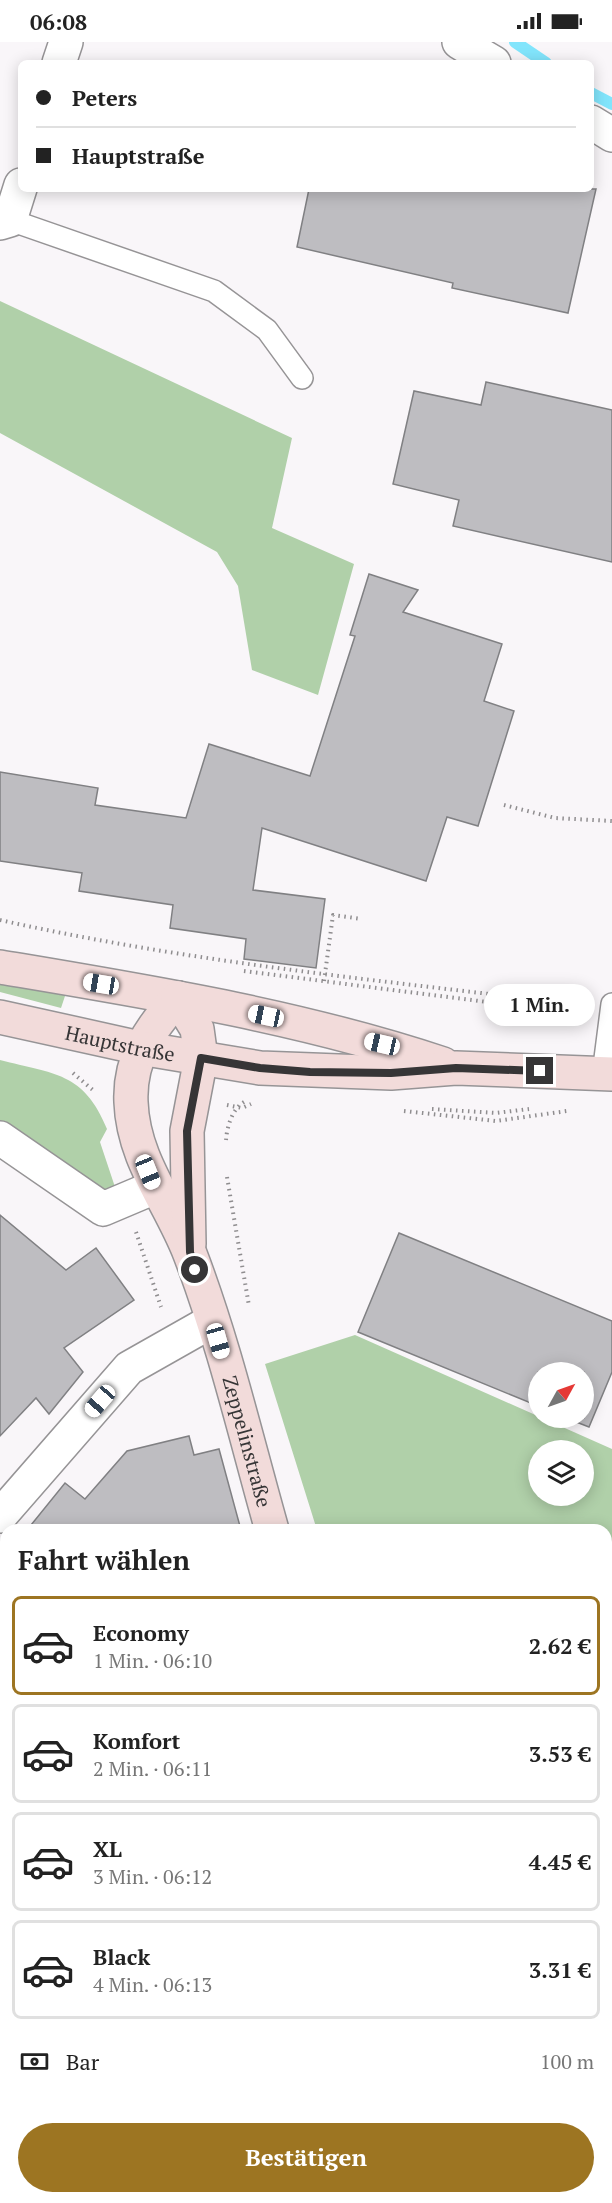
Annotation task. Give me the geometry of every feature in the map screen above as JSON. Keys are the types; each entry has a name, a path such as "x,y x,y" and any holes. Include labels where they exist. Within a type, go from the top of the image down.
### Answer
{"main road":[{"name":"Hauptstraße","path":"0,967 178,998 382,1044 456,1068"},
{"name":"Zeppelinstraße","path":"190,1252 141,1193 130,1103 132,1075 141,1048 156,1021 178,998 197,1029 201,1058 187,1131 190,1252 270,1524"},
{"name":"Hauptstraße","path":"0,1017 141,1048 260,1068 310,1072 391,1073 456,1068 607,1074"}],"street":[{"path":"60,60 66,42"},
{"path":"459,42 489,60"},
{"path":"594,124 612,135"},
{"path":"5,221 18,192"},
{"path":"0,1138 103,1209 141,1193"},
{"path":"0,1516 129,1368 212,1321"}],"lane":[{"path":"5,221 214,291 267,330 302,378"},
{"path":"607,1074 611,1010"}],"path":[{"path":"504,805 555,818 612,821"},
{"path":"324,981 333,915 362,919"},
{"path":"0,920 181,956 611,1010"},
{"path":"237,970 611,1010"},
{"path":"65,1069 79,1076 99,1097"},
{"path":"225,1151 227,1128 238,1106"},
{"path":"226,1174 248,1290 249,1312"},
{"path":"141,1193 174,1342"}],"green space":[{"path":"0,301 292,438 272,528 354,564 318,695 252,670 238,586 217,552 0,433"},
{"path":"0,978 66,993 61,1008 0,992"},
{"path":"0,1060 65,1078 88,1096 107,1129 100,1142 117,1193 109,1194 0,1122"},
{"path":"355,1335 528,1412 528,1428 565,1428 592,1440 528,1440 528,1506 594,1506 594,1441 612,1449 612,1524 315,1524 265,1364"}],"building":[{"path":"596,189 568,313 452,288 453,283 297,247 308,192 594,192"},
{"path":"486,382 612,410 612,562 453,526 459,500 393,484 414,391 481,405"},
{"path":"369,574 418,590 403,612 502,644 484,701 514,711 478,826 447,817 426,881 262,828 253,890 325,899 316,968 244,959 246,939 170,928 173,905 79,891 82,873 0,861 0,772 98,788 95,805 186,818 209,744 310,776 355,636 350,635"},
{"path":"0,1215 66,1270 96,1248 134,1300 64,1348 83,1372 49,1414 36,1398 0,1436"},
{"path":"399,1233 612,1321 612,1372 594,1415 594,1362 528,1362 528,1402 358,1332"},
{"path":"189,1436 194,1455 219,1449 239,1524 32,1524 65,1483 85,1499 127,1451"}],"waterway":[{"path":"515,42 542,60"},
{"path":"594,95 612,104"}],"route":[{"path":"195,1270 190,1252 187,1131 201,1058 260,1068 310,1072 391,1073 456,1068 540,1071"}]}
